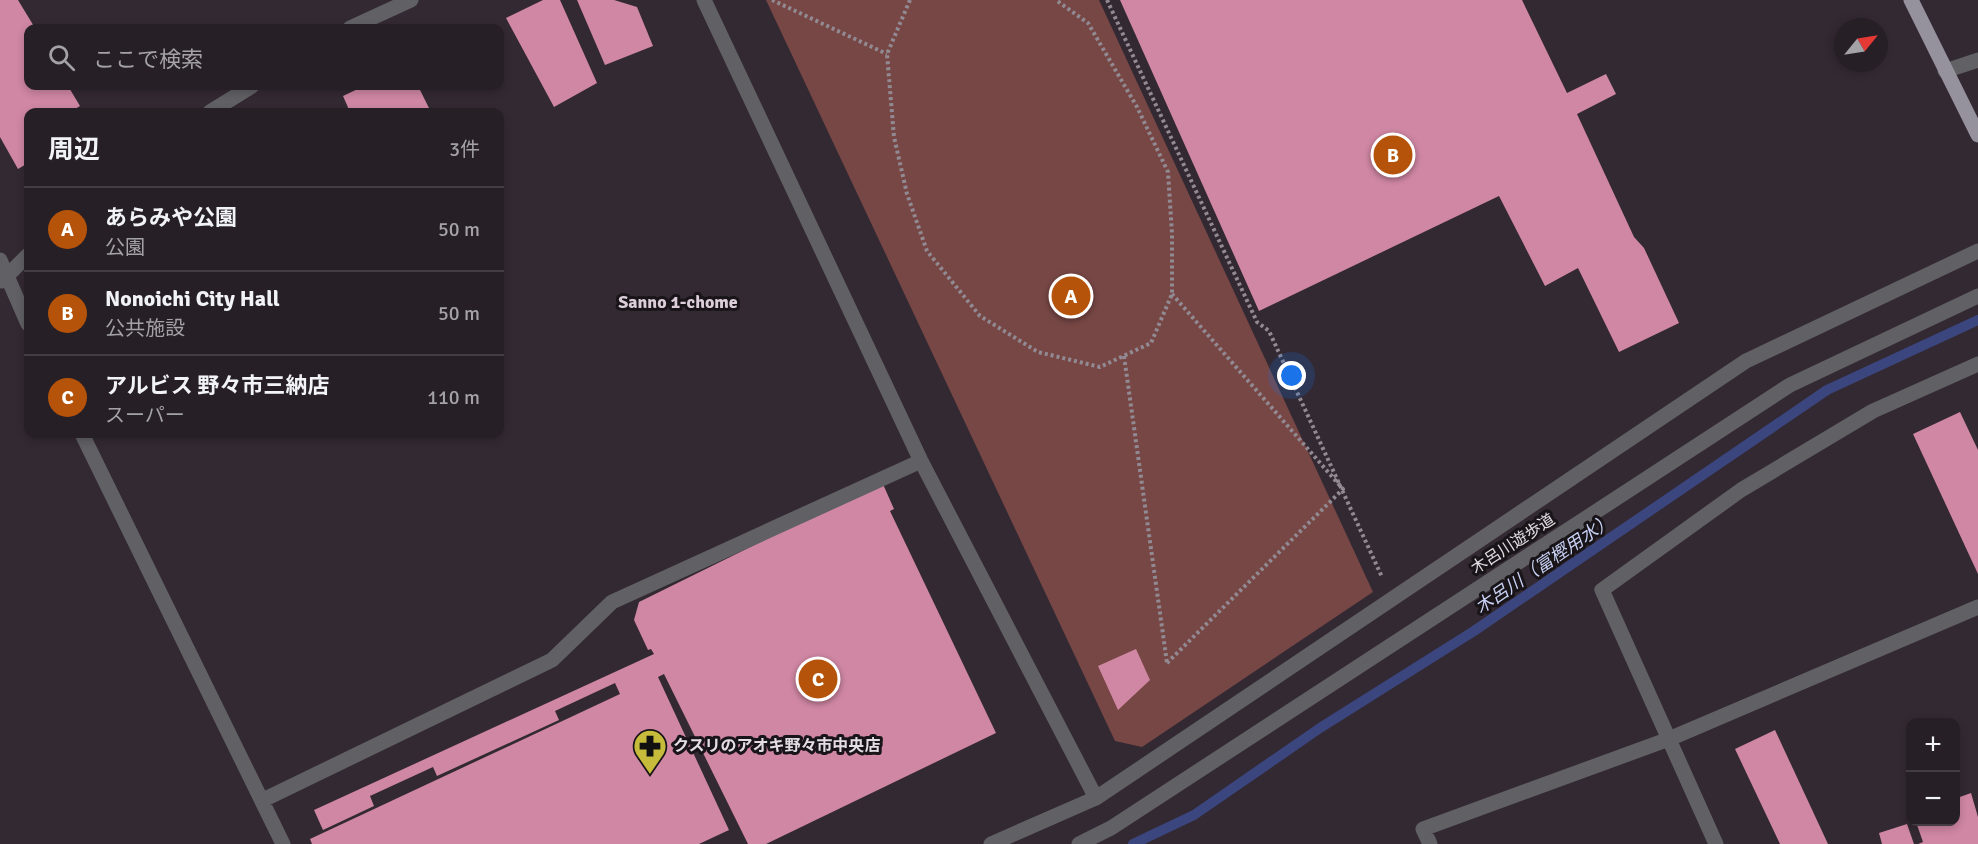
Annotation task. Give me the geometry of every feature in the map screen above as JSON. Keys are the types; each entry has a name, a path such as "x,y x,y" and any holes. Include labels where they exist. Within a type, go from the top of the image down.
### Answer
{"main road":[{"path":"1911,0 1978,135"}],"street":[{"path":"359,24 411,0"},
{"path":"704,0 921,461 1096,798"},
{"path":"1945,71 1978,60"},
{"path":"216,108 246,90"},
{"path":"991,844 1096,798 1746,361 1978,251"},
{"path":"4,279 24,259"},
{"path":"0,260 4,279 24,316"},
{"name":"木呂川遊歩道","path":"1079,844 1121,822 1790,385 1978,296"},
{"path":"1716,844 1602,590 1751,484 1873,411 1978,364"},
{"path":"84,438 283,844"},
{"path":"263,800 552,660 612,602 921,461"},
{"path":"1430,844 1424,829 1669,740 1978,607"}],"path":[{"path":"772,0 887,54"},
{"path":"910,0 887,54 894,137 907,194 927,251 980,316 1038,352 1100,367 1151,343 1172,294 1172,234 1168,172 1137,107 1088,23 1056,0"},
{"path":"1107,0 1257,322 1269,331 1392,599"},
{"path":"1172,294 1342,489"},
{"path":"1124,356 1167,663 1342,489"}],"shaded area":[{"path":"766,0 1099,0 1373,592 1142,747 1115,741"}],"building":[{"path":"0,0 18,0 33,24 24,24 24,90 70,90 80,106 77,108 24,108 24,165 18,169 0,137"},
{"path":"543,0 560,0 597,83 554,107 506,18"},
{"path":"577,0 614,0 637,7 653,46 605,65"},
{"path":"1120,0 1522,0 1567,93 1606,74 1616,94 1577,114 1634,237 1644,248 1679,323 1619,352 1578,268 1545,286 1499,196 1259,311"},
{"path":"356,90 420,90 429,108 348,108 343,96"},
{"path":"1960,412 1978,450 1978,574 1913,434"},
{"path":"882,482 894,509 890,511 996,733 766,844 748,844 664,674 658,677 729,830 699,844 312,844 310,839 620,694 615,683 555,711 559,720 437,776 433,767 370,796 374,806 323,830 314,810 654,654 651,649 648,650 634,620 639,602"},
{"path":"1136,649 1150,680 1118,710 1098,666"},
{"path":"1775,730 1828,844 1780,844 1735,749"},
{"path":"1971,793 1978,817 1978,844 1918,844 1923,842 1917,826 1960,826 1960,797"},
{"path":"1906,824 1914,844 1882,844 1879,833"}],"waterway":[{"name":"木呂川（富樫用水）","path":"1133,844 1194,815 1320,728 1474,631 1827,390 1978,320"}],"place":[{"name":"Nonoichi City Hall","path":"1393,155"},
{"name":"あらみや公園","path":"1071,296"},
{"name":"アルビス 野々市三納店","path":"818,679"},
{"name":"クスリのアオキ野々市中央店","path":"650,775"}],"district":[{"name":"Sanno 1-chome","path":"678,302"}]}
